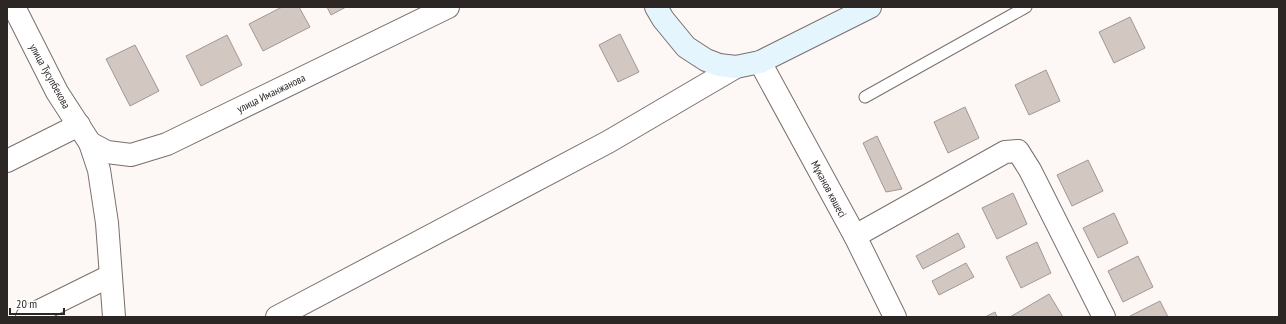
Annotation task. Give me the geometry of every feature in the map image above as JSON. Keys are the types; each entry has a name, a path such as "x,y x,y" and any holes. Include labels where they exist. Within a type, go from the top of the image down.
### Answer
{"main road":[{"path":"656,7 663,20 686,47 706,60 736,67 760,62 870,7"}],"street":[{"name":"улица Тусупбекова","path":"14,7 57,92 84,134 99,170 104,200 114,317"},
{"name":"улица Иманжанова","path":"84,134 108,152 131,155 167,144 448,7"},
{"name":"Мұканов көшесі","path":"760,62 855,236 895,317"},
{"path":"277,317 608,142 736,67"},
{"path":"7,161 84,134"},
{"path":"855,236 1005,152 1018,151 1030,170 1104,317"},
{"path":"27,317 110,276"}],"lane":[{"path":"865,97 1026,7"}],"building":[{"path":"282,7 299,7 310,27 263,51 249,24"},
{"path":"327,7 346,7 331,15"},
{"path":"1130,17 1145,48 1114,63 1099,32"},
{"path":"620,34 639,72 618,82 599,45"},
{"path":"227,35 242,65 201,86 186,56"},
{"path":"135,45 159,91 130,106 106,59"},
{"path":"1046,70 1060,101 1029,115 1015,85"},
{"path":"965,107 979,138 948,153 934,122"},
{"path":"877,136 902,189 886,192 863,143"},
{"path":"1088,160 1103,191 1072,206 1057,175"},
{"path":"1013,193 1027,224 997,239 982,208"},
{"path":"1114,213 1128,243 1098,258 1083,228"},
{"path":"958,233 965,247 923,269 916,256"},
{"path":"1037,242 1051,273 1021,288 1006,257"},
{"path":"1138,256 1153,287 1123,302 1108,271"},
{"path":"966,263 974,277 939,295 932,281"},
{"path":"1049,294 1063,317 1010,317"},
{"path":"1160,301 1168,317 1130,317 1130,316"},
{"path":"995,312 997,317 985,317"}]}
